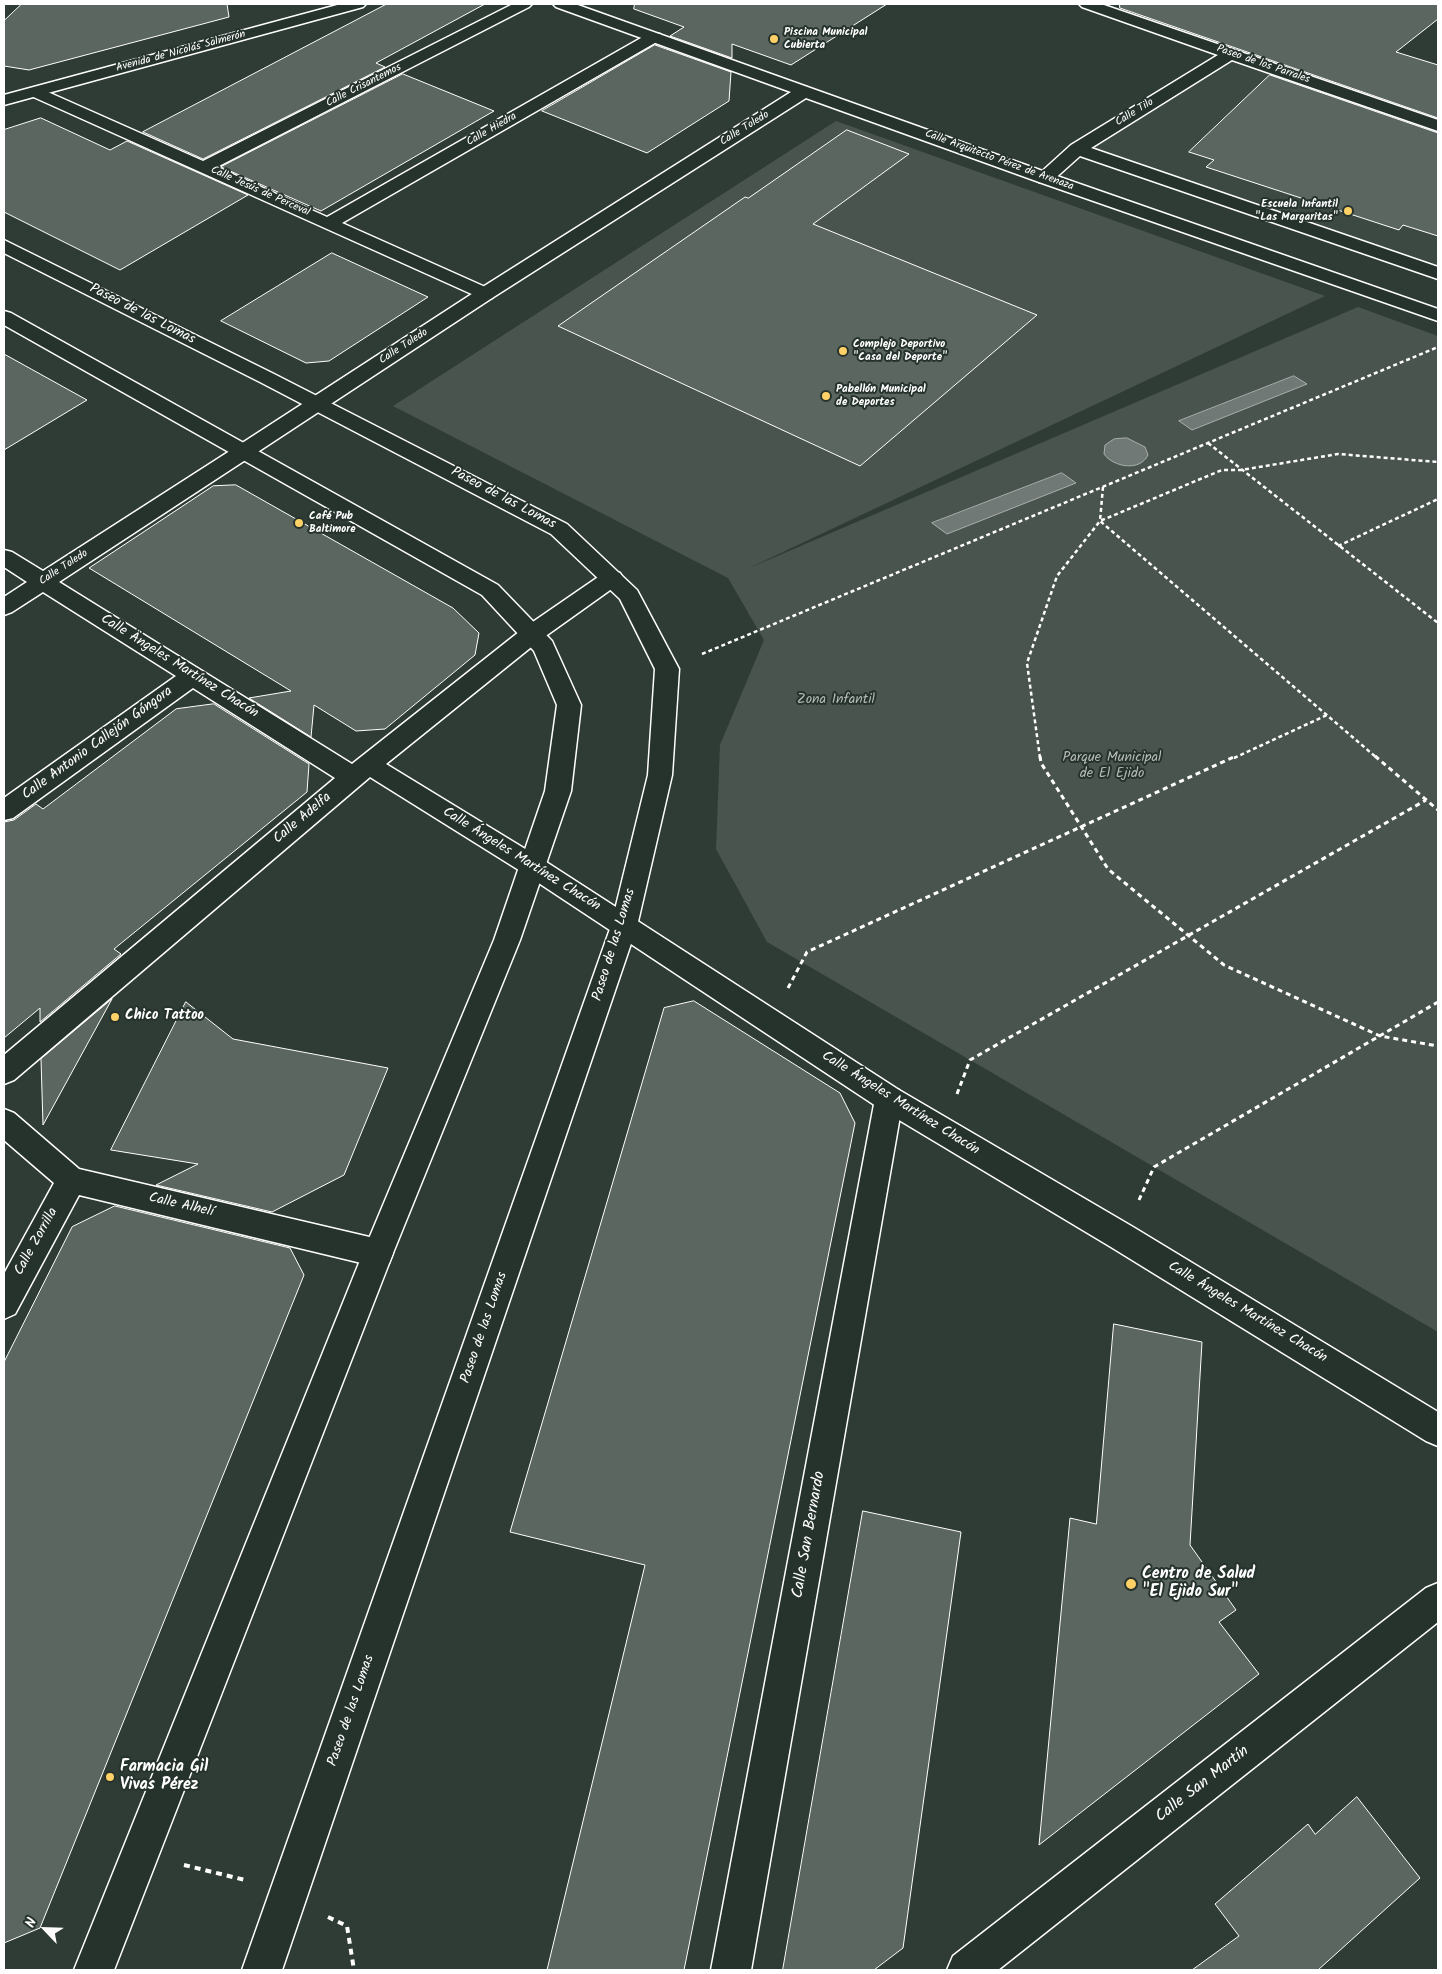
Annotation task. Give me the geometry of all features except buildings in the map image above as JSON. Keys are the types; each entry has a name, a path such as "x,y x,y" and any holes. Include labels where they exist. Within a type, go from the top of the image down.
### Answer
{"street":[{"name":"Avenida de Nicolás Salmerón","path":"4,100 358,4"},
{"name":"Calle Crisantemos","path":"205,167 524,4"},
{"name":"Calle Arquitecto Pérez de Arenaza","path":"561,4 806,90 1044,178 1438,315"},
{"name":"Paseo de los Parrales","path":"1087,4 1438,126"},
{"name":"Calle Hiedra","path":"329,223 654,37"},
{"name":"Calle Tilo","path":"1044,178 1077,150 1230,54"},
{"path":"10,81 24,83 77,80"},
{"name":"Calle Toledo","path":"4,607 485,294 806,90"},
{"name":"Calle Jesús de Perceval","path":"35,92 485,294"},
{"path":"1077,150 1438,273"},
{"name":"Paseo de las Lomas","path":"4,246 559,528 629,595 667,669 660,774 624,926 262,1970"},
{"path":"4,317 490,590 544,647 568,705 558,791 531,865 507,940 378,1254 94,1970"},
{"name":"Calle Ängeles Martínez Chacón","path":"4,556 192,676 361,771"},
{"name":"Calle Adelfa","path":"4,1072 361,771 532,634 612,578"},
{"name":"Calle Antonio Callejón Góngora","path":"4,811 192,676"},
{"name":"Calle Ángeles Martínez Chacón","path":"361,771 531,865 889,1099 1122,1237 1438,1430"},
{"name":"Calle San Bernardo","path":"731,1970 889,1099"},
{"name":"Calle Alhelí","path":"4,1122 71,1180 378,1254"},
{"name":"Calle Zorrilla","path":"4,1304 71,1180"},
{"name":"Calle San Martín","path":"967,1970 1438,1600"}],"path":[{"path":"667,669 1438,347"},
{"path":"1208,443 1438,624"},
{"path":"1438,462 1338,454 1241,470 1222,470 1100,521 1057,576 1026,663 1041,763 1108,869 1224,965 1380,1036 1438,1046"},
{"path":"1100,521 1103,487"},
{"path":"1338,546 1438,499"},
{"path":"1100,521 1438,810"},
{"path":"771,1022 808,952 1327,715"},
{"path":"942,1131 970,1060 1426,800"},
{"path":"1122,1237 1154,1167 1438,1002"},
{"path":"140,1854 246,1880 249,1871"},
{"path":"287,1899 348,1926 354,1970"}],"shaded area":[{"name":"Escuela Infantil \"Las Margaritas\"","path":"1230,54 1438,126 1438,273 1077,149"},
{"path":"1294,376 1307,384 1192,430 1179,421"},
{"path":"1127,438 1145,447 1148,455 1139,464 1133,466 1120,465 1104,454 1105,445 1114,439"},
{"path":"1062,473 1076,483 947,534 932,523"}],"green space":[{"name":"Parque Municipal de El Ejido","path":"836,121 1325,296 747,569 1358,307 1438,336 1438,1332 767,942 716,849 720,745 764,640 728,578 393,406"}],"place":[{"name":"Piscina Municipal Cubierta","path":"774,39"},
{"name":"Escuela Infantil \"Las Margaritas\"","path":"1348,211"},
{"name":"Complejo Deportivo \"Casa del Deporte\"","path":"843,351"},
{"name":"Pabellón Municipal de Deportes","path":"826,396"},
{"name":"Café Pub Baltimore","path":"299,523"},
{"name":"Chico Tattoo","path":"115,1017"},
{"name":"Centro de Salud \"El Ejido Sur\"","path":"1131,1584"},
{"name":"Farmacia Gil Vivas Pérez","path":"110,1777"}],"park label":[{"name":"Zona Infantil","path":"836,701"}]}
